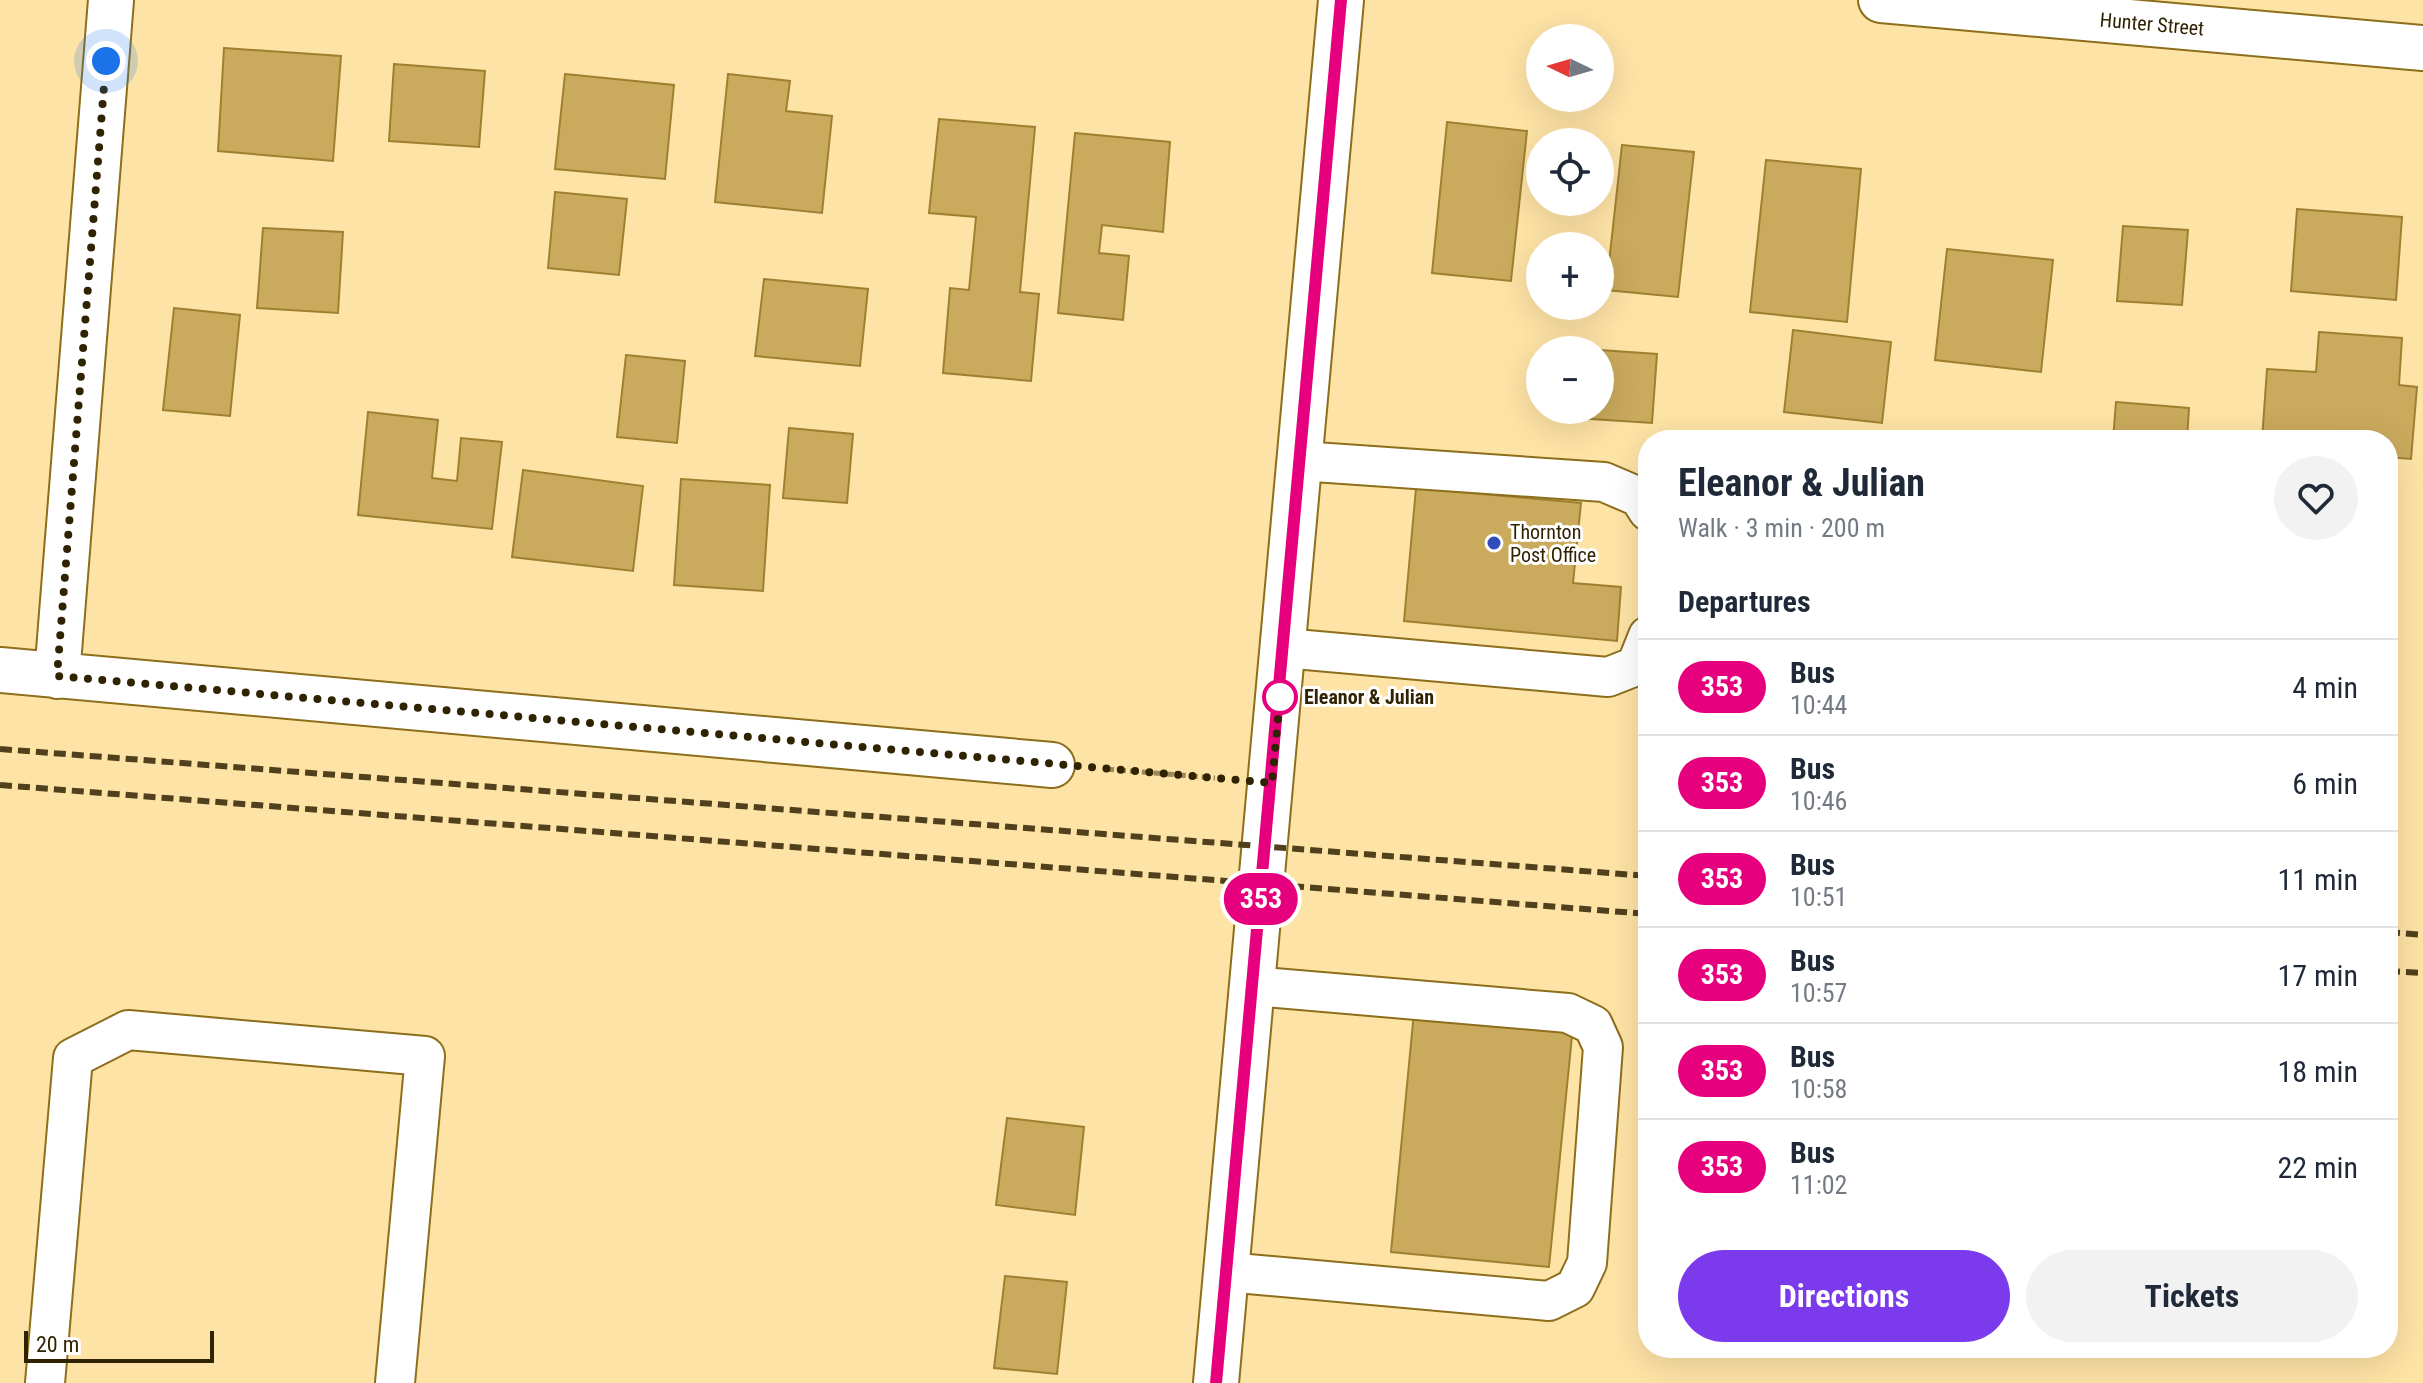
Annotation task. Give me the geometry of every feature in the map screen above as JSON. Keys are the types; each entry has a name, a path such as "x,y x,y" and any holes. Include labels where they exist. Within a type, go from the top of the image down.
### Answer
{"street":[{"path":"57,676 111,0"},
{"path":"1216,1383 1341,0"},
{"name":"Hunter Street","path":"1881,0 2423,48"},
{"path":"0,670 1052,765"}],"lane":[{"path":"1300,461 1604,482 1638,497"},
{"path":"1284,648 1608,677 1636,666 1638,661"},
{"path":"1226,1272 1549,1301 1575,1288 1587,1263 1603,1047 1593,1025 1568,1013 1253,986"},
{"path":"45,1383 73,1058 128,1030 425,1056 395,1383"}],"path":[{"path":"1052,765 1272,783"}],"building":[{"path":"224,48 341,56 333,161 218,151"},
{"path":"394,64 485,71 479,147 389,141"},
{"path":"565,74 674,85 665,179 555,169"},
{"path":"728,74 790,81 786,111 832,116 822,213 715,202"},
{"path":"939,119 1035,127 1020,292 1039,294 1031,381 943,373 950,288 969,290 976,217 929,213"},
{"path":"1447,122 1526,131 1511,281 1432,273"},
{"path":"1075,133 1170,142 1163,232 1102,225 1099,253 1129,256 1123,320 1058,313"},
{"path":"1622,145 1694,152 1678,297 1614,291 1612,232"},
{"path":"1766,160 1861,169 1847,322 1750,312"},
{"path":"555,192 627,199 619,275 548,268"},
{"path":"2297,209 2402,217 2396,300 2291,291"},
{"path":"2123,226 2188,230 2182,305 2117,301"},
{"path":"263,228 343,232 338,313 257,308"},
{"path":"1947,249 2053,260 2041,372 1935,360"},
{"path":"764,279 868,289 860,366 755,356"},
{"path":"174,308 240,315 230,416 163,410"},
{"path":"1793,330 1891,342 1882,423 1784,412"},
{"path":"2319,332 2402,338 2399,385 2417,387 2411,459 2398,458 2398,430 2263,430 2267,369 2316,372"},
{"path":"1614,351 1657,354 1652,423 1614,420"},
{"path":"626,355 685,361 677,443 617,437"},
{"path":"2116,402 2189,408 2188,430 2114,430"},
{"path":"368,412 438,420 432,478 457,481 461,438 502,442 492,529 358,515"},
{"path":"789,428 853,434 847,503 783,498"},
{"path":"523,470 643,486 633,571 512,557"},
{"path":"681,479 770,485 763,591 674,585"},
{"name":"Thornton Post Office","path":"1416,488 1581,503 1573,583 1621,587 1617,641 1404,621"},
{"path":"1414,1012 1573,1026 1549,1267 1391,1252"},
{"path":"1007,1118 1084,1127 1075,1215 996,1205"},
{"path":"1005,1276 1067,1282 1057,1374 994,1368"}],"railway":[{"path":"0,749 1638,875"},
{"path":"0,785 1638,913"},
{"path":"2398,933 2423,935"},
{"path":"2398,972 2423,973"}],"bus line":[{"name":"353","path":"1216,1383 1341,0"}],"place":[{"name":"Thornton Post Office","path":"1494,543"},
{"name":"Eleanor & Julian","path":"1280,697"}],"route":[{"path":"106,61 57,676 1272,783 1280,697"}]}
